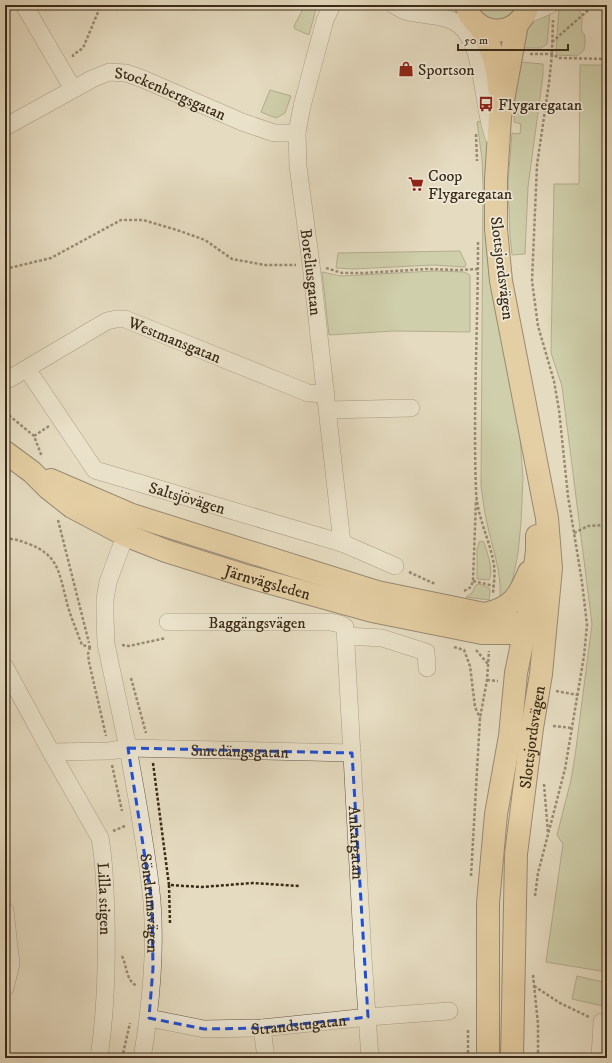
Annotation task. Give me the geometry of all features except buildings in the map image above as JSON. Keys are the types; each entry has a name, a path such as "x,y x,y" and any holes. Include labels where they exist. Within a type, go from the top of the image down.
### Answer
{"main road":[{"name":"Slottsjordsvägen","path":"500,117 523,15"},
{"path":"472,16 490,30 498,31 510,28 523,15"},
{"name":"Slottsjordsvägen","path":"472,16 488,40 495,60 499,84 500,117 496,179 496,229 501,281 547,518 551,568 541,674 516,854 512,1058"},
{"name":"Slottsjordsvägen","path":"488,1058 488,903 496,814 510,736 510,678 525,632 537,551 537,525 528,417"},
{"name":"Järnvägsleden","path":"5,452 38,467 48,488 72,507 128,525 166,551 246,576 372,611 484,624 507,620 525,632 535,652 541,674"},
{"path":"510,678 512,659 508,650 503,644 496,640 484,624 496,612 508,607 519,594 537,551"},
{"path":"525,632 537,621 548,604"}],"street":[{"path":"24,5 77,87"},
{"name":"Boreliusgatan","path":"332,5 325,20 302,106 297,133 298,166 311,264 342,543"},
{"path":"394,5 405,11 442,18 454,22 470,37 476,52 492,132 498,146"},
{"path":"408,5 451,11 472,16"},
{"path":"523,15 551,12"},
{"name":"Stockenbergsgatan","path":"5,127 105,73 126,73 242,122 274,133 297,133"},
{"name":"Westmansgatan","path":"9,379 107,321 125,319 327,402 411,408"},
{"name":"Saltsjövägen","path":"26,369 94,470 342,543 395,566"},
{"name":"Söndrumsvägen","path":"128,525 108,582 98,646 128,748 145,845 152,903 153,968 149,1018 142,1058"},
{"name":"Baggängsvägen","path":"170,629 330,622 340,624 346,632 382,638 426,652 427,668"},
{"name":"Ankargatan","path":"346,632 363,958 370,1058"},
{"path":"5,667 51,752 128,748"},
{"name":"Smedängsgatan","path":"128,748 352,753"},
{"name":"Lilla stigen","path":"51,752 100,838 102,850 105,876 106,953 104,1028 99,1058"},
{"path":"5,911 11,964 5,988"},
{"name":"Strandstugatan","path":"149,1018 204,1029 262,1028 368,1017 449,1011"},
{"path":"600,1058 605,1022"},
{"path":"262,1028 266,1058"}],"path":[{"path":"77,87 73,54 83,48 101,5"},
{"path":"107,5 117,9 119,5"},
{"path":"552,42 594,5"},
{"path":"551,12 552,54 559,58 607,59"},
{"path":"475,129 478,167"},
{"path":"5,269 51,258 121,220 143,220 177,230 205,240 232,259 265,266 311,264 342,273 427,269 478,269"},
{"path":"462,592 471,586 473,581 476,493 475,379 478,242"},
{"path":"5,412 19,422 34,436 38,467"},
{"path":"476,493 480,518 492,553 494,568 493,594"},
{"path":"57,516 98,646"},
{"path":"574,533 588,526 607,525"},
{"path":"5,539 24,542 41,549 56,564 66,600 82,645 98,646 116,643 129,646 170,629"},
{"path":"395,566 438,585"},
{"path":"473,581 494,586"},
{"path":"124,645 124,652"},
{"path":"98,646 88,654 89,662 127,833"},
{"path":"464,650 469,647 476,650 488,665"},
{"path":"130,674 148,739"},
{"path":"487,680 510,678"},
{"path":"555,691 578,695"},
{"path":"553,726 572,728"},
{"path":"152,758 169,885 202,888 253,883 299,886"},
{"path":"544,784 549,835"},
{"path":"137,991 138,980"},
{"path":"534,986 560,1003 581,1014 605,1022"},
{"path":"122,1058 131,1021"}],"highlighted area":[{"path":"128,748 352,753 368,1017 262,1028 204,1029 149,1018 153,968 152,903"}],"green space":[{"path":"305,5 315,5 316,9 309,35 295,29 294,26"},
{"path":"473,5 519,5 509,20 487,21"},
{"path":"576,7 582,16 582,32 585,40 584,50 577,56 557,55 556,50 559,9"},
{"path":"550,12 547,44 541,48 523,48 518,44 532,19"},
{"path":"519,62 543,64 543,75 528,187 525,254 512,255 508,183 512,133 520,134 521,124 514,122"},
{"path":"580,65 607,65 607,972 546,962 563,844 557,835 571,780 575,756 592,624 562,386 551,353 554,184 579,184"},
{"path":"270,90 291,96 285,113 276,118 261,112"},
{"path":"485,120 519,423 523,478 518,553 510,587 500,598 500,579 486,518 481,486 483,184 482,159 477,122"},
{"path":"460,251 466,264 465,267 433,265 353,269 336,268 338,253"},
{"path":"434,271 464,272 470,275 470,332 393,331 329,335 322,272 341,276"},
{"path":"479,542 484,542 490,561 491,571 489,580 477,579 477,550"},
{"path":"479,584 489,588 489,600 466,597 472,593 476,585"},
{"path":"577,976 607,983 607,1007 572,999"}],"place":[{"name":"Sportson","path":"406,69"},
{"name":"Flygaregatan","path":"486,104"},
{"name":"Coop Flygaregatan","path":"416,184"}]}
